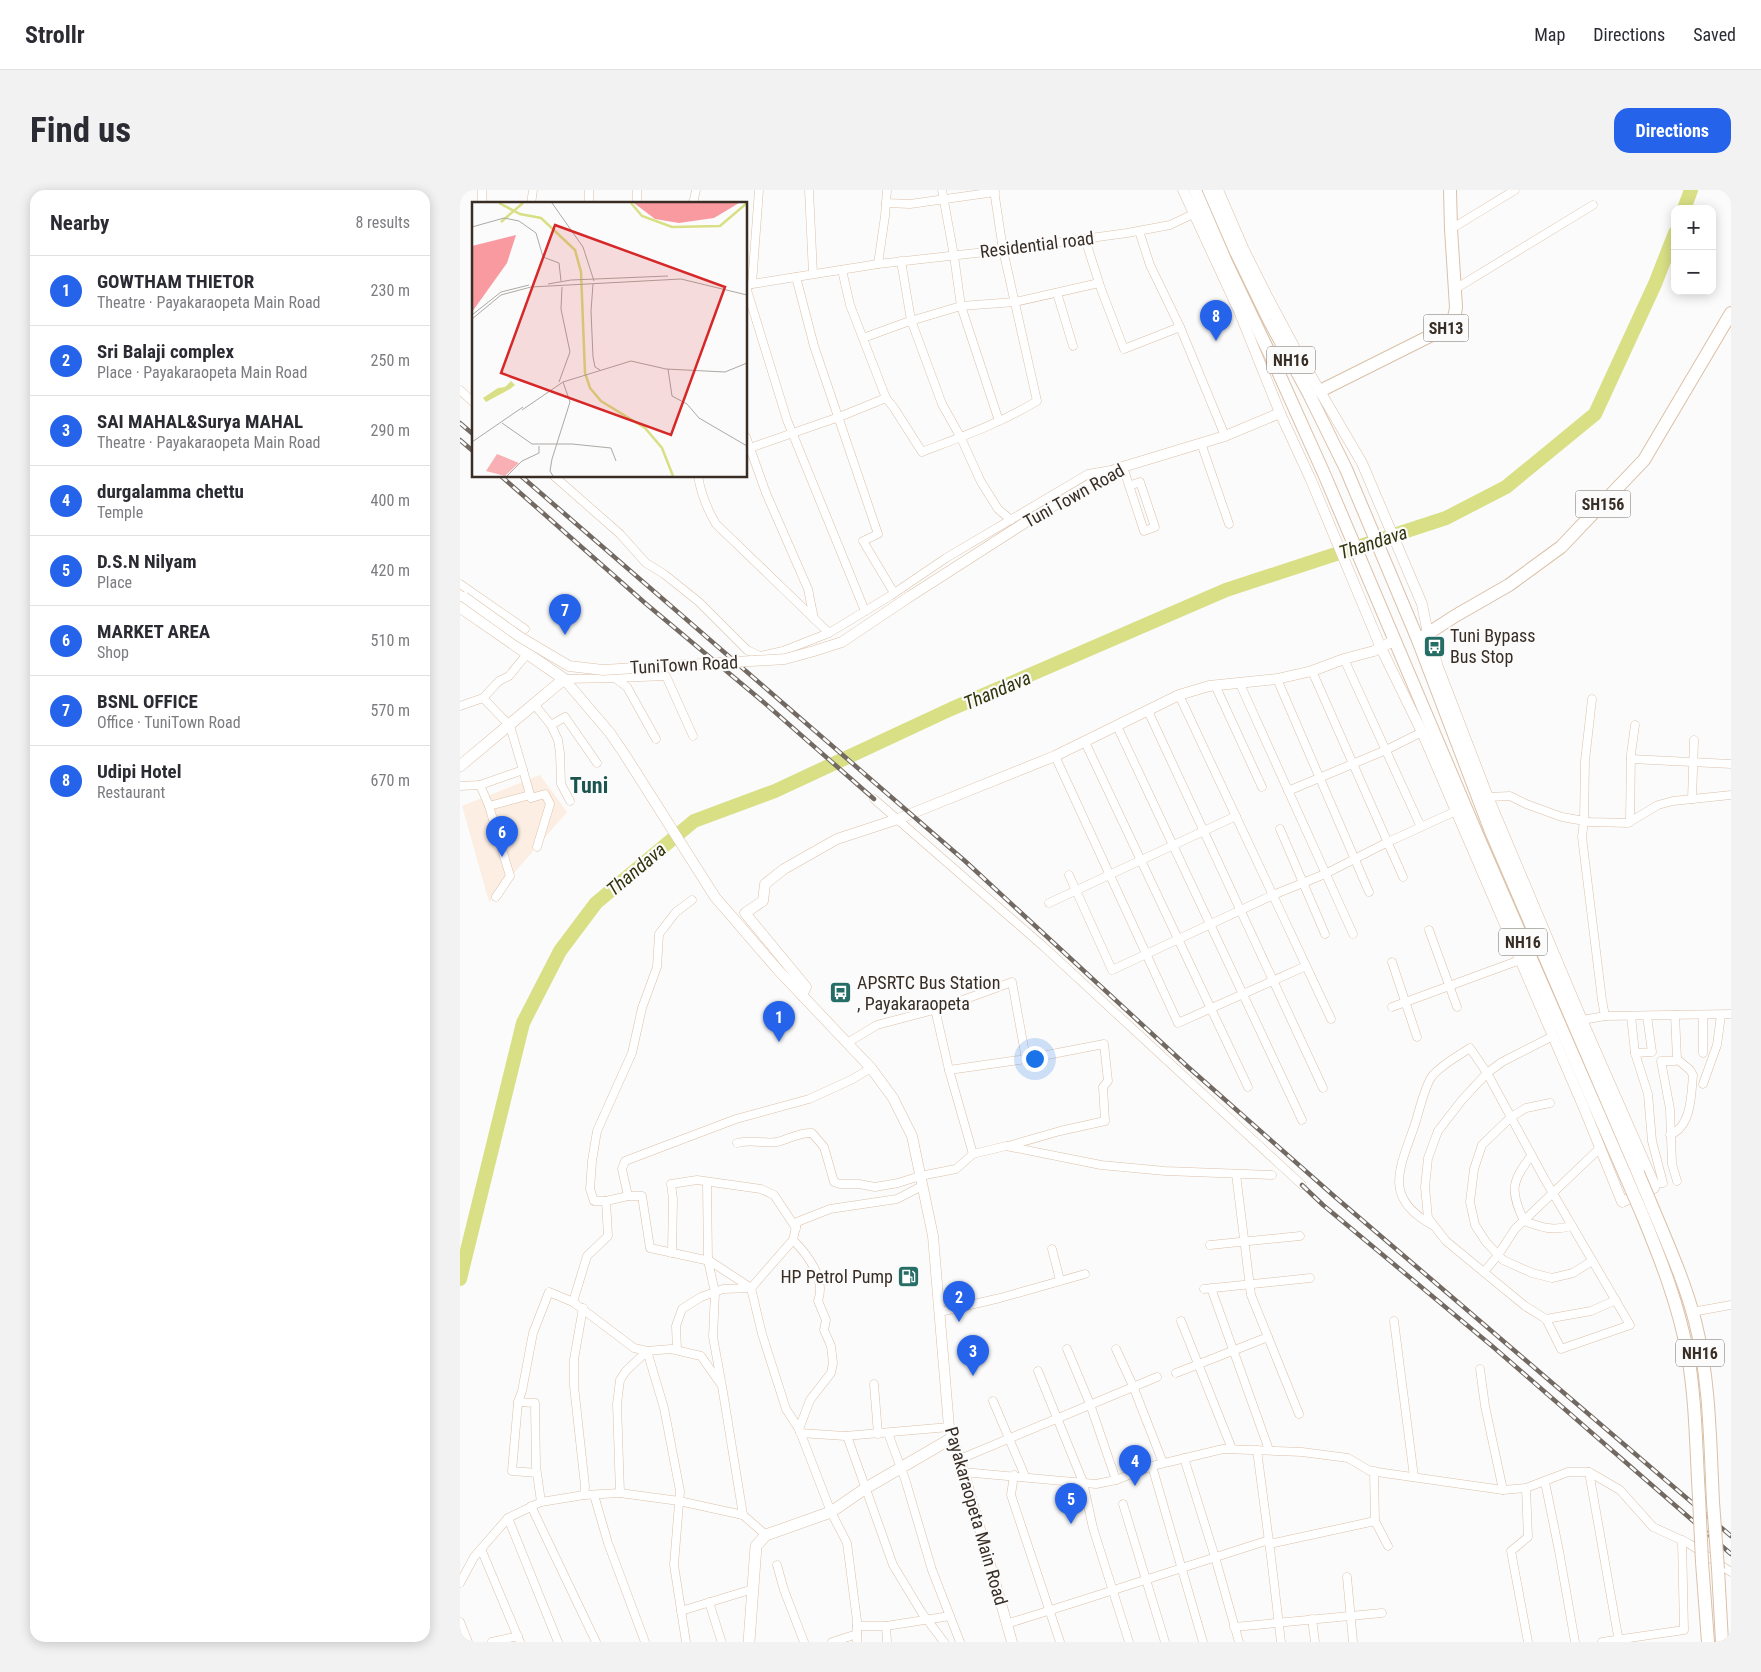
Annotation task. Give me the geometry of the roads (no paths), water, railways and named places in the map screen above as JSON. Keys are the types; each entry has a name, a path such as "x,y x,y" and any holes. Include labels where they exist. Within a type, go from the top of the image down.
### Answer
{"main road":[{"name":"NH16","path":"1195,190 1226,262 1325,476 1383,613 1648,1212 1677,1268 1692,1312 1706,1393 1722,1642"},
{"name":"NH16","path":"1209,190 1269,320 1309,394 1346,469 1404,606 1423,637 1492,834 1632,1175"},
{"name":"SH13","path":"1320,391 1446,328 1456,316 1450,190"},
{"name":"SH156","path":"1423,637 1509,585 1561,547 1644,460 1731,313"},
{"path":"460,766 564,679 527,654 461,599"},
{"name":"NH16","path":"1648,1212 1671,1288 1688,1357 1692,1391 1708,1642"},
{"path":"749,1642 756,1546 766,1536 831,1512 900,1468 950,1432"}],"street":[{"path":"759,190 748,286 792,433 865,611"},
{"path":"809,190 813,274"},
{"path":"878,264 887,190"},
{"path":"1183,190 1239,311 1280,413 1311,480 1381,648 1422,732 1553,1036 1622,1202 1654,1188 1654,1184 1582,1020 1423,637 1422,604 1362,462 1266,294 1244,250 1218,190"},
{"path":"1451,229 1515,190"},
{"path":"842,270 850,305 886,398 922,452 961,438 1019,412 1037,401 1003,250 995,191 942,194 910,204 886,203"},
{"path":"942,194 961,306 999,421"},
{"path":"1455,289 1593,205"},
{"name":"Residential road","path":"748,286 878,264 1003,250 1139,231 1170,225 1193,214"},
{"path":"1139,231 1150,265 1180,327 1225,436"},
{"path":"1085,239 1099,283 1124,349 1180,327"},
{"path":"900,261 911,320 942,404 961,438 981,482 998,509 1012,520"},
{"path":"796,277 814,346 878,534 863,541 894,593"},
{"path":"863,338 911,320 961,306 1015,302 1099,283"},
{"path":"1057,293 1073,346"},
{"path":"460,390 472,400"},
{"path":"814,619 808,589 748,449 839,417 886,398"},
{"name":"Tuni Town Road","path":"909,597 1026,522 1119,468 1225,436 1280,413"},
{"path":"1201,443 1228,524"},
{"path":"556,478 620,534 646,562 699,602 747,650 760,656 783,651 829,633 946,558 1088,474 1119,468 1129,486 1144,531 1155,527 1140,482 1129,486"},
{"path":"698,478 707,509 716,524 829,633"},
{"path":"460,584 525,629"},
{"name":"TuniTown Road","path":"461,599 569,666 602,670 785,659 814,652 842,642 909,597"},
{"path":"802,995 806,987 745,913 763,901 765,884 784,870 837,838 898,819 1055,756 1179,695 1209,686 1277,680 1312,671 1381,648 1395,640"},
{"path":"460,706 483,698 499,681 509,676 527,654"},
{"path":"1344,659 1421,827"},
{"path":"1312,671 1403,877"},
{"path":"564,679 666,676 693,736"},
{"path":"615,678 627,687 656,738"},
{"name":"Payakaraopeta Main Road","path":"564,679 610,733 713,894 778,970 871,1068 893,1098 912,1136 933,1236 950,1432 960,1459 1012,1642"},
{"path":"1277,680 1369,892"},
{"path":"1240,684 1353,934"},
{"path":"1215,686 1262,787"},
{"path":"1179,695 1331,1019"},
{"path":"483,698 510,726 531,798 545,794 550,804 537,847"},
{"path":"1592,699 1585,761 1582,837 1600,990 1605,1016"},
{"path":"534,704 550,725 558,740 561,784 570,801"},
{"path":"1148,711 1323,1088"},
{"path":"550,725 565,717 597,763"},
{"path":"1117,726 1302,1120"},
{"path":"1630,822 1631,759 1635,726"},
{"path":"1288,791 1386,750 1422,732"},
{"path":"1692,799 1694,740"},
{"path":"1085,742 1248,1087"},
{"path":"1055,756 1178,1023 1306,966"},
{"path":"1631,759 1731,764"},
{"path":"460,786 480,785 522,770"},
{"path":"480,785 489,806 510,876 496,897"},
{"path":"489,806 530,795"},
{"path":"1488,797 1510,796 1562,817 1584,821 1628,823 1658,805 1674,801 1731,795"},
{"path":"874,798 1043,946 1302,1185"},
{"path":"1070,875 1112,970 1241,910 1325,874 1388,842 1456,811"},
{"path":"1049,902 1236,816"},
{"path":"1280,829 1325,934"},
{"path":"692,900 676,912 659,934 657,967 642,1008 632,1054 597,1131 590,1189 594,1201 642,1196 650,1248 708,1261 751,1288 762,1334 786,1409 800,1431 831,1512 847,1543 857,1634"},
{"path":"1429,930 1458,1008"},
{"path":"1392,1007 1520,960"},
{"path":"1392,962 1417,1037"},
{"path":"847,1043 877,1025 935,1009 1012,982 1026,1059"},
{"path":"935,1009 949,1070 973,1154"},
{"path":"1703,1084 1717,1045 1721,1014"},
{"path":"1582,1020 1605,1016 1731,1014"},
{"path":"1670,1134 1677,1132 1689,1112 1693,1075 1677,1059 1675,1015"},
{"path":"1703,1053 1704,1015"},
{"path":"1631,1016 1635,1053 1648,1094 1652,1141 1663,1184 1654,1184"},
{"path":"1647,1016 1652,1052 1661,1061 1670,1109 1672,1164 1677,1181"},
{"path":"1434,1226 1420,1218 1404,1203 1398,1186 1399,1175 1406,1148 1432,1076 1470,1048 1487,1073 1531,1156 1630,1325 1561,1348 1546,1319 1525,1306 1446,1241 1428,1218 1424,1187 1428,1158 1438,1131 1462,1100 1487,1073 1502,1062 1553,1036"},
{"path":"737,1143 748,1140 776,1142 806,1132 812,1133 824,1147 834,1182 875,1187 921,1181 956,1169 973,1154 1104,1121 1103,1087 1108,1082 1104,1044 1026,1059 949,1070"},
{"path":"1635,1053 1652,1052"},
{"path":"1661,1061 1675,1061 1677,1059"},
{"path":"628,1196 622,1169 625,1162 736,1119 809,1099 851,1080 871,1068"},
{"path":"1550,1103 1526,1108 1511,1117 1482,1145 1474,1169 1470,1202 1475,1226 1486,1242 1503,1260 1532,1273 1552,1278 1573,1273 1592,1261"},
{"path":"1006,1146 1101,1164 1166,1171 1272,1175"},
{"path":"1484,1272 1515,1229 1600,1148"},
{"path":"1531,1156 1518,1174 1514,1188 1516,1203 1524,1221 1542,1228 1557,1230 1572,1226"},
{"path":"1236,1174 1251,1295 1299,1414"},
{"path":"672,1253 673,1199 670,1184 697,1180 707,1183 761,1189 774,1194 796,1228"},
{"path":"677,1350 676,1326 682,1309 701,1296 724,1289 751,1288 793,1240 797,1222 830,1209 897,1199 921,1181"},
{"path":"707,1183 708,1261 715,1292 713,1337 743,1515"},
{"path":"573,1302 587,1256 608,1236 606,1201"},
{"path":"1210,1245 1244,1240 1300,1236"},
{"path":"793,1240 806,1253 820,1283 821,1292 818,1301 826,1320 824,1330 832,1346 833,1363 831,1373 810,1400 800,1431"},
{"path":"1052,1249 1060,1280"},
{"path":"940,1312 1000,1298 1085,1274"},
{"path":"1269,1450 1208,1289 1310,1278"},
{"path":"538,1473 512,1471 518,1402 522,1391 532,1333 550,1292 583,1308 634,1348 647,1351 671,1349 701,1356 722,1386"},
{"path":"1546,1319 1591,1311 1616,1300"},
{"path":"1692,1312 1731,1305"},
{"path":"583,1308 574,1358 574,1386 585,1486 584,1496"},
{"path":"1181,1321 1232,1449"},
{"path":"1394,1321 1414,1477"},
{"path":"1176,1373 1268,1338"},
{"path":"1067,1349 1090,1404 1116,1480"},
{"path":"1116,1349 1133,1386 1163,1463"},
{"path":"620,1493 617,1404 620,1380 626,1371 647,1351"},
{"path":"647,1351 664,1408 680,1491 674,1565 686,1642"},
{"path":"1480,1369 1485,1406 1503,1490"},
{"path":"1038,1371 1083,1482 1093,1528 1129,1642"},
{"path":"960,1459 1157,1377"},
{"path":"874,1384 878,1434"},
{"path":"993,1401 1025,1476"},
{"path":"518,1402 535,1403 541,1502"},
{"path":"800,1431 847,1436 950,1432"},
{"path":"888,1433 932,1570 960,1642"},
{"path":"847,1436 894,1565 927,1620 944,1642"},
{"path":"963,1472 1014,1475 1096,1484 1116,1480 1152,1466 1223,1449 1302,1452 1348,1458 1374,1471 1503,1490 1526,1488 1568,1472 1589,1472 1620,1490 1653,1527 1682,1540 1731,1572"},
{"path":"1257,1450 1280,1642"},
{"path":"1184,1458 1239,1642"},
{"path":"1152,1466 1203,1642"},
{"path":"1374,1471 1375,1521 1388,1546"},
{"path":"1589,1472 1619,1641"},
{"path":"1014,1475 1011,1495 1060,1642"},
{"path":"1545,1482 1575,1642"},
{"path":"1526,1488 1528,1538 1511,1551 1528,1642"},
{"path":"460,1583 474,1556 508,1518 541,1502 620,1493 679,1501 743,1515 766,1536"},
{"path":"594,1495 608,1543 646,1642"},
{"path":"1123,1504 1165,1642"},
{"path":"531,1506 596,1642"},
{"path":"508,1518 558,1642"},
{"path":"1006,1624 1113,1592 1181,1567 1215,1557 1269,1542 1375,1521"},
{"path":"1602,1642 1684,1630 1682,1540"},
{"path":"480,1549 519,1639 492,1642"},
{"path":"778,1565 784,1590 804,1642"},
{"path":"1347,1576 1353,1642"},
{"path":"681,1611 753,1589"},
{"path":"709,1602 721,1640"},
{"path":"1234,1627 1382,1614"},
{"path":"832,1642 886,1626 950,1616"},
{"path":"1312,1619 1315,1642"},
{"path":"460,1622 468,1642"},
{"path":"886,1626 887,1642"}],"waterway":[{"name":"Thandava","path":"1685,205 1691,190"},
{"name":"Thandava","path":"460,1279 523,1023 560,951 596,903 694,821 775,791 951,709 1226,590 1446,518 1506,487 1595,414 1655,284 1671,243"}],"railway":[{"path":"460,423 472,433"},
{"path":"460,440 472,450"},
{"path":"503,478 645,603 761,700 874,799"},
{"path":"523,478 965,861 1188,1067 1334,1196 1731,1536"},
{"path":"1302,1185 1323,1205 1492,1346 1731,1554"}],"place":[{"name":"Udipi Hotel","path":"1216,341"},
{"name":"BSNL OFFICE","path":"565,635"},
{"name":"Tuni Bypass Bus Stop","path":"1434,646"},
{"name":"MARKET AREA","path":"502,857"},
{"name":"APSRTC Bus Station , Payakaraopeta","path":"841,993"},
{"name":"GOWTHAM THIETOR","path":"779,1042"},
{"name":"HP Petrol Pump","path":"909,1277"},
{"name":"Sri Balaji complex","path":"959,1322"},
{"name":"SAI MAHAL&Surya MAHAL","path":"973,1376"},
{"name":"durgalamma chettu","path":"1135,1486"},
{"name":"D.S.N Nilyam","path":"1071,1524"}],"district":[{"name":"Tuni","path":"589,785"}]}
